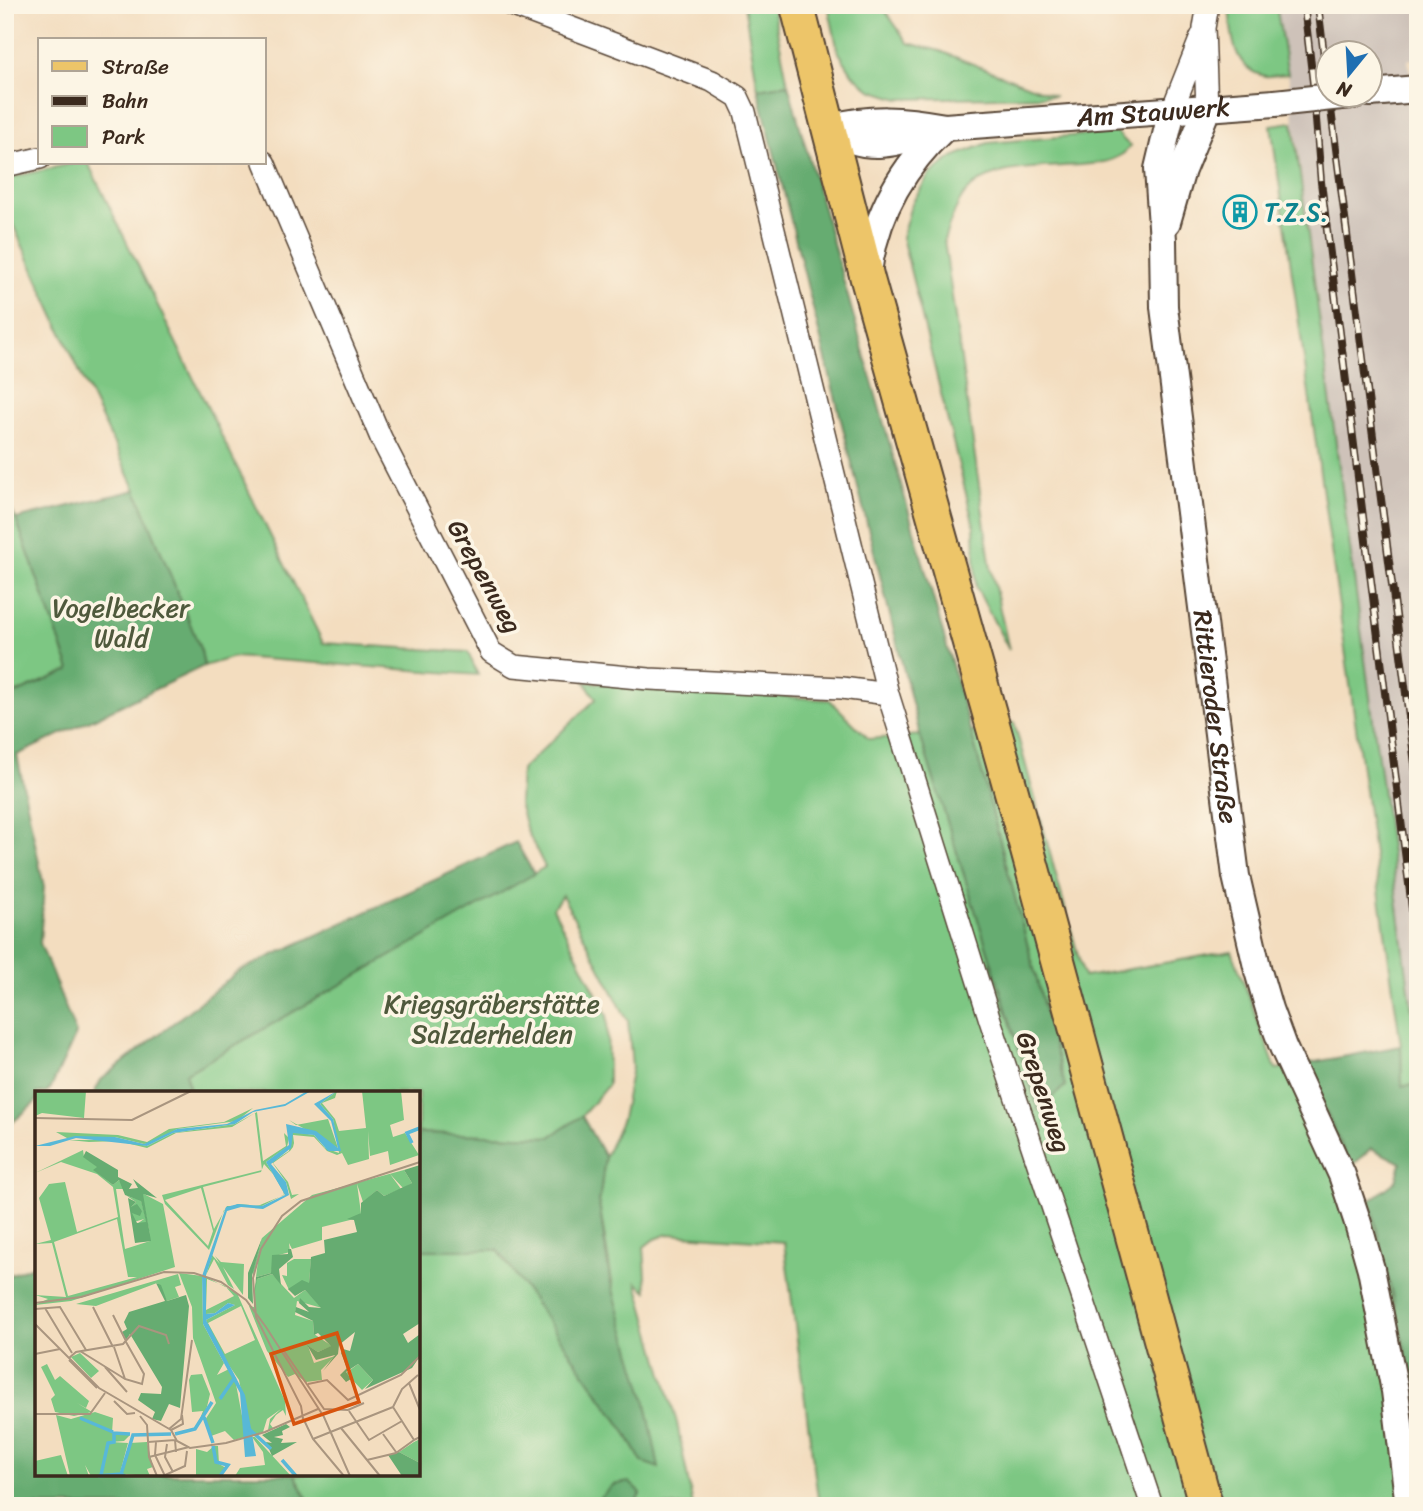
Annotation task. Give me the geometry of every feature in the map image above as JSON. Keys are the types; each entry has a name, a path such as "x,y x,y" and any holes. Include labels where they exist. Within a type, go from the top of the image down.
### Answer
{"main road":[{"path":"797,5 867,281 1019,821 1206,1506"}],"street":[{"name":"Grepenweg","path":"511,5 712,81 738,97 745,112 888,694 990,1020 1152,1506"},
{"path":"1172,110 1204,28 1208,5"},
{"path":"1204,28 1207,109"},
{"path":"1384,92 1418,89"},
{"name":"Am Stauwerk","path":"828,128 844,139 862,144 887,145 945,127 1314,99"},
{"name":"Rittieroder Straße","path":"1163,240 1182,170 1207,109"},
{"name":"Rittieroder Straße","path":"1172,110 1158,169 1164,307 1236,876 1258,971 1274,1022 1342,1175 1357,1220 1382,1322 1395,1391 1409,1506"},
{"path":"867,281 875,236 892,193 918,154 945,127"},
{"path":"5,166 38,158"},
{"name":"Grepenweg","path":"265,164 381,438 491,652 514,666 649,679 842,688 888,694"}],"shaded area":[{"path":"1276,5 1418,5 1418,58 1408,60 1418,114 1418,1056 1288,74"}],"green space":[{"path":"744,5 772,5 788,84 758,89"},
{"path":"828,5 881,5 908,43 940,51 1055,96 899,99 871,90 853,75 838,51"},
{"path":"1229,5 1276,5 1288,74 1265,76 1246,66 1235,48"},
{"path":"788,84 971,732 1065,1086 1038,1110 920,735 758,89"},
{"path":"1293,122 1418,1056 1418,1085 1402,1086 1401,1046 1271,125"},
{"path":"1116,132 1130,146 1118,157 1100,163 1004,172 982,180 960,200 944,240 991,569 1009,650 976,587 974,526 902,237 911,205 929,175 953,157 988,143"},
{"path":"70,164 88,164 323,643 468,652 478,675 234,657 204,666 201,651 136,490 5,207 5,179"},
{"name":"Vogelbecker Wald","path":"136,490 201,651 204,666 17,755 44,887 40,943 76,1034 51,1088 48,1091 35,1091 35,1103 5,1129 5,698 70,670 16,519"},
{"path":"5,497 16,519 70,670 5,698"},
{"name":"Kriegsgräberstätte Salzderhelden","path":"585,682 830,700 869,739 920,735 1038,1110 1065,1086 971,732 1014,722 1084,977 1232,951 1276,1069 1304,1064 1351,1167 1370,1201 1418,1404 1418,1506 819,1506 784,1242 668,1234 644,1247 647,1291 637,1283 677,1423 693,1506 595,1503 596,1506 311,1506 296,1476 420,1476 420,1250 498,1250 625,1431 642,1462 599,1203 605,1157 622,1119 632,1067 628,1021 562,895 553,908 607,1015 608,1085 582,1116 550,1137 420,1133 420,1091 190,1091 185,1074 545,867 527,831 519,803 521,770 596,699"},
{"path":"516,842 534,874 185,1074 190,1091 95,1091 101,1080 239,971"},
{"path":"1401,1046 1402,1086 1418,1085 1418,1404 1370,1201 1396,1181 1401,1163 1371,1148 1351,1167 1304,1064"},
{"path":"582,1116 605,1157 599,1203 610,1280 645,1398 659,1468 642,1462 625,1431 498,1250 420,1250 420,1133 550,1137"},
{"path":"35,1265 35,1476 296,1476 311,1506 5,1506 5,1277"},
{"path":"629,1482 641,1493 633,1506 596,1506 595,1503 613,1485"}],"railway":[{"path":"1304,5 1321,182 1418,956"},
{"path":"1318,5 1322,38"},
{"path":"1331,108 1418,787"}],"place":[{"name":"T.Z.S.","path":"1240,212"}]}
